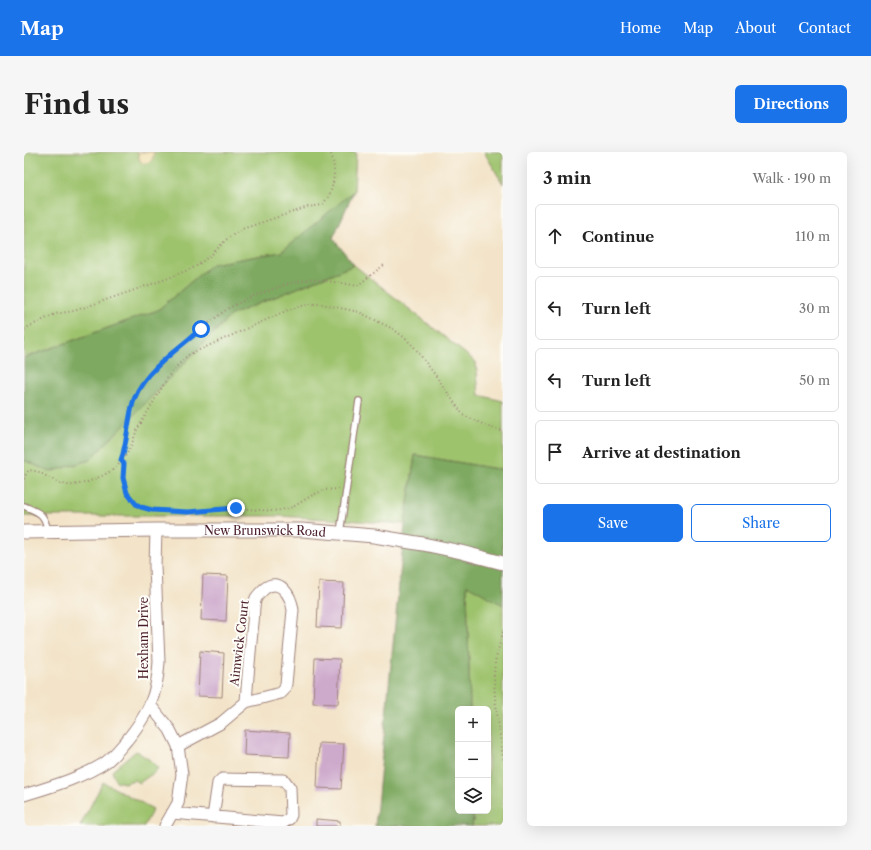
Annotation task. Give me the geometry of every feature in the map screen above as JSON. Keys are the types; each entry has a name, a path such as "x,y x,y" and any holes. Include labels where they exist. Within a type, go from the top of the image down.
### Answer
{"street":[{"name":"Hexham Drive","path":"24,795 53,786 86,773 105,763 115,755 140,724 150,705 158,677 159,662 155,566 156,530"},
{"name":"New Brunswick Road","path":"24,532 302,530 374,536 423,544 503,563"},
{"name":"Aimwick Court","path":"178,746 221,723 246,702 281,693 284,690 286,684 293,610 287,593 280,586 273,585 267,587 260,592 256,599 251,636 246,702"},
{"path":"150,705 170,730 178,746 182,774 178,803 165,826"},
{"path":"172,813 213,817 283,823 289,819 291,815 290,788 284,780 222,779 218,783 213,817"}],"lane":[{"path":"340,533 359,401"},
{"path":"24,506 39,513 45,521 48,532"}],"path":[{"path":"24,330 55,314 74,311 195,268 228,238 242,229 308,207 322,205 328,196 333,182 334,168 330,152"},
{"path":"331,490 324,490 293,507 268,511 236,508 188,512 152,510 136,504 127,493 123,478 124,464 121,460 131,409 134,397 140,386 149,375 163,361 227,309 253,296 287,284 310,279 357,286 384,264"},
{"path":"24,479 29,470 39,472 59,483 68,485 85,483 114,469 126,455 137,430 168,377 188,355 288,310 309,304 321,304 359,312 388,326 405,338 415,348 463,415 489,427 503,431"},
{"path":"503,632 494,676 495,697 503,759"}],"green space":[{"path":"24,152 356,152 354,191 281,252 212,264 158,310 24,358"},
{"path":"484,152 503,152 503,184"},
{"path":"354,191 333,238 354,265 231,315 90,460 50,472 24,460 24,358 158,310 212,264 281,252"},
{"path":"354,265 476,362 479,395 503,401 503,470 415,455 405,524 279,516 24,516 24,460 50,472 90,460 231,315"},
{"path":"415,455 503,470 503,605 467,585 470,706 455,706 455,814 473,814 472,826 375,826 405,524"},
{"path":"467,584 503,605 503,826 472,826 473,814 491,814 491,706 470,706"},
{"path":"136,751 150,760 158,768 155,772 139,783 134,780 124,783 116,781 112,771"},
{"path":"103,782 153,809 144,826 80,826"}],"sand":[{"path":"138,152 154,152 150,162 144,164 141,162"}],"building":[{"path":"203,575 228,576 226,621 201,620"},
{"path":"319,582 344,583 342,628 317,627"},
{"path":"200,651 224,653 222,697 198,696"},
{"path":"315,658 340,659 338,704 313,703"},
{"path":"245,730 290,733 289,757 244,755"},
{"path":"319,743 344,744 341,789 317,788"},
{"path":"316,819 340,821 340,826 316,826"}],"route":[{"path":"201,329 163,361 149,375 140,386 134,397 121,460 124,464 123,478 127,493 136,504 152,510 188,512 236,508"}]}
